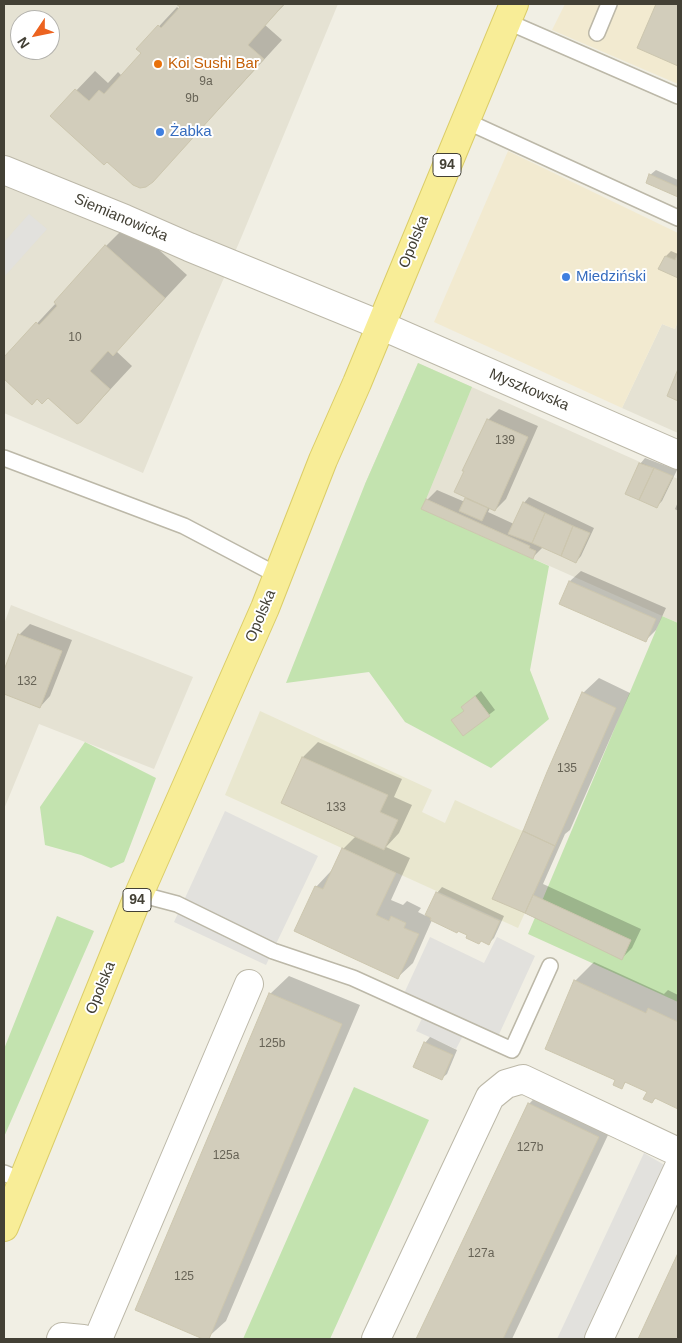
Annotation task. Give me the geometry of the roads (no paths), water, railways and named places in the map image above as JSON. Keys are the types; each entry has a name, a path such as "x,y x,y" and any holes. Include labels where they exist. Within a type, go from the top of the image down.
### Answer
{"main road":[{"name":"Opolska","path":"4,1228 13,1177 261,617 323,460 357,383 510,12"}],"street":[{"name":"Siemianowicka","path":"4,170 380,325"},
{"name":"Myszkowska","path":"380,325 678,456"},
{"path":"98,1339 248,984"},
{"path":"376,1339 490,1096 506,1084 522,1079 678,1152"},
{"path":"598,1339 678,1170"},
{"path":"61,1339 62,1337 84,1339"}],"lane":[{"path":"597,33 610,4"},
{"path":"510,12 678,96"},
{"path":"466,120 678,218"},
{"path":"4,458 184,526 278,575"},
{"path":"139,894 177,904 273,951 352,978 512,1050 550,966"}],"place":[{"name":"Koi Sushi Bar","path":"158,64"},
{"name":"Żabka","path":"160,132"},
{"name":"Miedziński","path":"566,277"}]}
